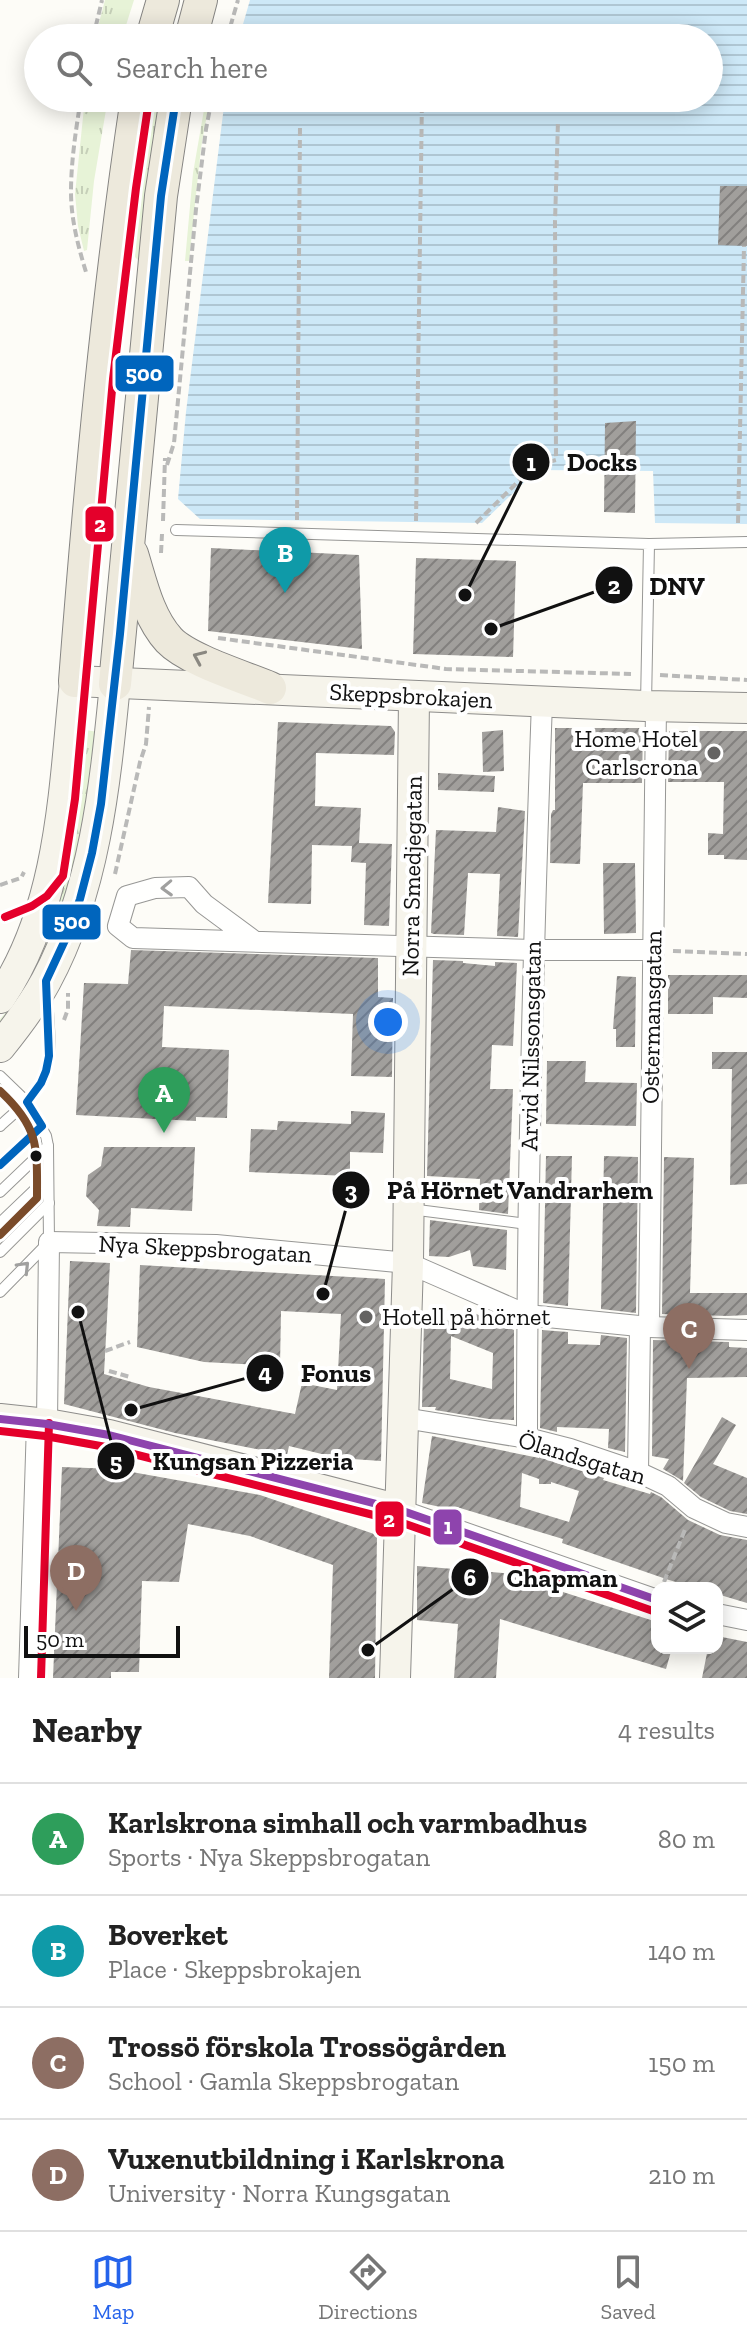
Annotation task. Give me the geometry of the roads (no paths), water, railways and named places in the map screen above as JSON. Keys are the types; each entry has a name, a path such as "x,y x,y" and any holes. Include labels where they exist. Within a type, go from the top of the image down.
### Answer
{"main road":[{"path":"156,24 163,0"},
{"path":"195,24 201,0"},
{"path":"75,681 101,378 135,112"},
{"path":"115,684 161,196 174,112"},
{"path":"128,544 148,602 169,640 196,657 270,688"}],"street":[{"name":"Skeppsbrokajen","path":"75,681 747,708"},
{"path":"0,998 31,937 47,890 63,798 75,681"},
{"path":"0,1047 24,1017 46,981 80,899 101,804 115,684"},
{"name":"Norra Smedjegatan","path":"395,1678 408,1263 414,697"},
{"name":"Arvid Nilssonsgatan","path":"527,1438 527,1224 542,702"},
{"name":"Ostermansgatan","path":"638,1472 653,950 651,706"},
{"path":"254,941 204,904 189,887 155,888 127,896 118,926 133,938 533,950 653,950"},
{"path":"29,1678 49,1242"},
{"name":"Nya Skeppsbrogatan","path":"49,1242 216,1245 408,1263 527,1315 644,1327 747,1330"},
{"name":"Ölandsgatan","path":"404,1418 527,1438 638,1472 668,1486 694,1508 726,1523 747,1527"},
{"path":"0,1419 109,1435 400,1510 651,1598"},
{"path":"723,1615 747,1620"}],"lane":[{"path":"176,530 649,544 747,542"},
{"path":"649,544 647,674 651,706"},
{"path":"0,1126 27,1102 41,1083 49,1056 46,981"},
{"path":"0,1076 27,1102 42,1126 48,1146 49,1203 49,1242 0,1292"},
{"path":"0,1165 42,1126"},
{"path":"0,1192 48,1146"},
{"path":"0,1223 48,1177"},
{"path":"0,1252 49,1203"},
{"path":"409,1208 527,1224"}],"water":[{"path":"250,0 747,0 747,524 655,523 653,471 537,470 482,523 200,519 178,499 223,112 723,112 723,24 243,24"}],"place":[{"name":"Boverket","path":"285,593"},
{"name":"Docks","path":"465,595"},
{"name":"DNV","path":"491,629"},
{"name":"Home Hotel Carlscrona","path":"714,753"},
{"name":"Karlskrona simhall och varmbadhus","path":"164,1133"},
{"name":"På Hörnet Vandrarhem","path":"323,1294"},
{"name":"Kungsan Pizzeria","path":"78,1312"},
{"name":"Hotell på hörnet","path":"366,1317"},
{"name":"Trossö förskola Trossögården","path":"689,1369"},
{"name":"Fonus","path":"131,1410"},
{"name":"Vuxenutbildning i Karlskrona","path":"76,1611"},
{"name":"Chapman","path":"368,1650"}]}
